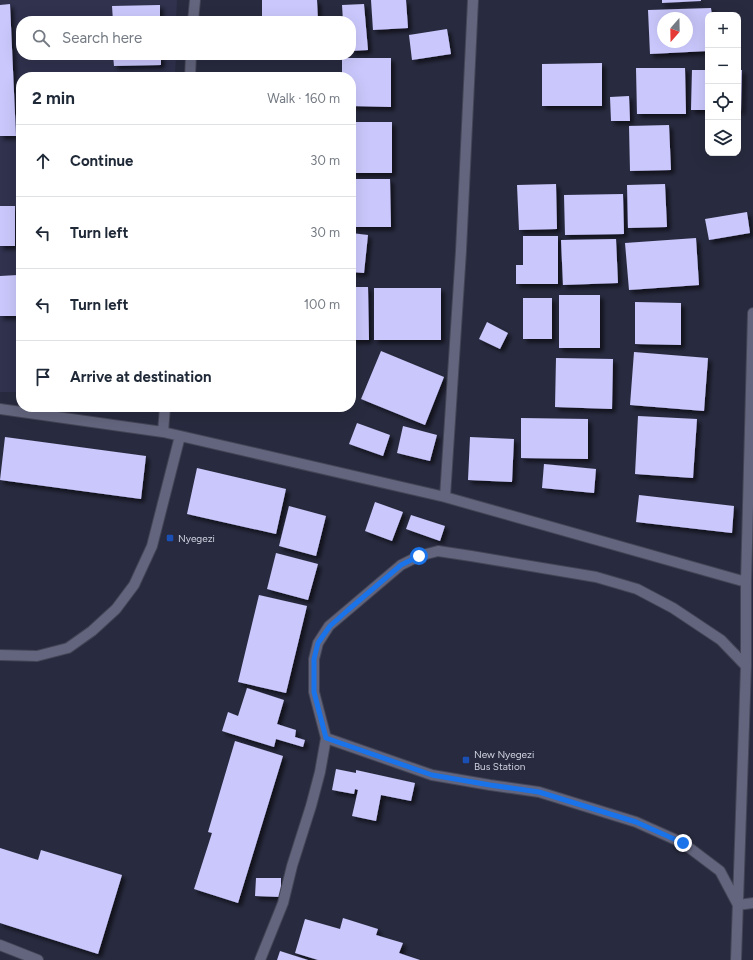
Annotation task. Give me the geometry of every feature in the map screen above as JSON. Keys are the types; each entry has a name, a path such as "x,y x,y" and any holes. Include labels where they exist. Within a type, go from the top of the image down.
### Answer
{"street":[{"path":"193,16 195,0"},
{"path":"446,497 461,251 473,0"},
{"path":"190,72 191,60"},
{"path":"736,960 746,666 750,624 746,582 753,313"},
{"path":"0,409 16,411"},
{"path":"21,412 163,432 446,497 746,582"},
{"path":"163,432 165,412"},
{"path":"0,655 37,656 68,648 92,632 116,609 134,585 152,546 180,436"},
{"path":"260,960 283,903 292,866 303,835 320,772 326,738 314,692 314,659 318,643 330,626 401,565 419,556 438,551 596,578 637,589 673,608 721,640 746,666"},
{"path":"326,738 432,775 539,792 636,822 683,843 720,871 738,905"},
{"path":"738,905 753,903"},
{"path":"0,945 38,960"}],"shaded area":[{"path":"0,0 177,0 176,16 16,16 16,60 176,60 175,72 16,72 16,392 0,392"}],"building":[{"path":"262,0 317,0 318,16 262,16"},
{"path":"371,0 406,0 408,28 373,30"},
{"path":"662,0 701,0 701,1 662,3"},
{"path":"10,4 16,136 0,136 0,5"},
{"path":"364,4 368,50 356,51 356,16 343,16 342,5"},
{"path":"160,5 160,16 113,16 112,6"},
{"path":"711,8 712,12 705,12 705,51 650,54 648,10"},
{"path":"447,29 451,54 412,60 409,35"},
{"path":"356,58 391,58 391,107 356,106 356,72 342,72 342,60 356,60"},
{"path":"113,60 161,60 161,65 114,66"},
{"path":"602,63 602,106 542,106 542,64"},
{"path":"636,68 685,68 686,114 637,114"},
{"path":"692,70 705,70 705,110 691,110"},
{"path":"741,70 742,70 741,111"},
{"path":"629,96 630,121 611,121 610,97"},
{"path":"356,122 392,122 392,173 356,173"},
{"path":"669,125 671,170 630,171 629,126"},
{"path":"356,179 390,179 391,227 356,227"},
{"path":"556,184 557,229 519,230 517,185"},
{"path":"665,184 667,227 628,228 627,185"},
{"path":"623,194 624,234 565,235 564,195"},
{"path":"0,206 15,206 15,246 0,246"},
{"path":"747,212 750,233 709,240 705,219"},
{"path":"356,234 368,235 364,273 356,272"},
{"path":"523,236 558,236 558,284 516,284 516,265 523,265"},
{"path":"696,238 699,285 629,290 625,243"},
{"path":"616,239 618,283 563,285 561,240"},
{"path":"16,275 16,316 0,316 0,276"},
{"path":"356,287 368,287 369,340 356,340"},
{"path":"374,288 441,288 441,340 374,340"},
{"path":"559,295 600,295 600,348 559,348"},
{"path":"523,298 552,298 552,339 523,339"},
{"path":"635,302 681,303 681,345 635,344"},
{"path":"487,322 508,333 500,349 479,339"},
{"path":"381,351 444,377 425,425 361,399"},
{"path":"634,352 708,358 704,411 630,405"},
{"path":"556,358 613,359 612,409 555,407"},
{"path":"638,416 697,419 693,478 635,474"},
{"path":"521,418 588,419 588,459 521,458"},
{"path":"357,423 390,435 383,456 349,444"},
{"path":"403,426 437,435 430,461 397,453"},
{"path":"5,437 146,456 141,499 0,480"},
{"path":"470,437 514,439 512,482 468,480"},
{"path":"544,464 596,469 594,493 542,488"},
{"path":"197,468 286,489 276,534 187,514"},
{"path":"639,495 734,506 732,533 636,522"},
{"path":"375,502 403,512 392,541 365,531"},
{"path":"289,506 326,516 316,556 279,546"},
{"path":"411,515 445,526 440,541 406,529"},
{"path":"276,553 318,564 308,600 267,589"},
{"path":"259,595 307,606 286,693 238,682"},
{"path":"247,688 284,700 277,724 296,730 295,737 305,740 303,747 276,739 274,747 222,731 228,712 238,716"},
{"path":"235,741 283,756 238,903 194,889 212,833 208,832"},
{"path":"336,769 356,773 356,770 415,783 411,801 381,795 376,821 352,816 358,790 355,789 354,794 332,790"},
{"path":"0,848 38,860 41,850 122,875 98,954 0,923"},
{"path":"256,878 281,878 281,897 255,896"},
{"path":"343,918 378,929 376,935 403,943 399,953 420,960 318,960 295,953 305,919 340,929"},
{"path":"280,951 308,960 277,960"}],"place":[{"name":"Nyegezi","path":"170,538"},
{"name":"New Nyegezi Bus Station","path":"466,760"}],"route":[{"path":"419,556 401,565 348,610 330,626 318,643 314,659 314,692 326,738 432,775 539,792 584,805 636,822 683,843"}]}
